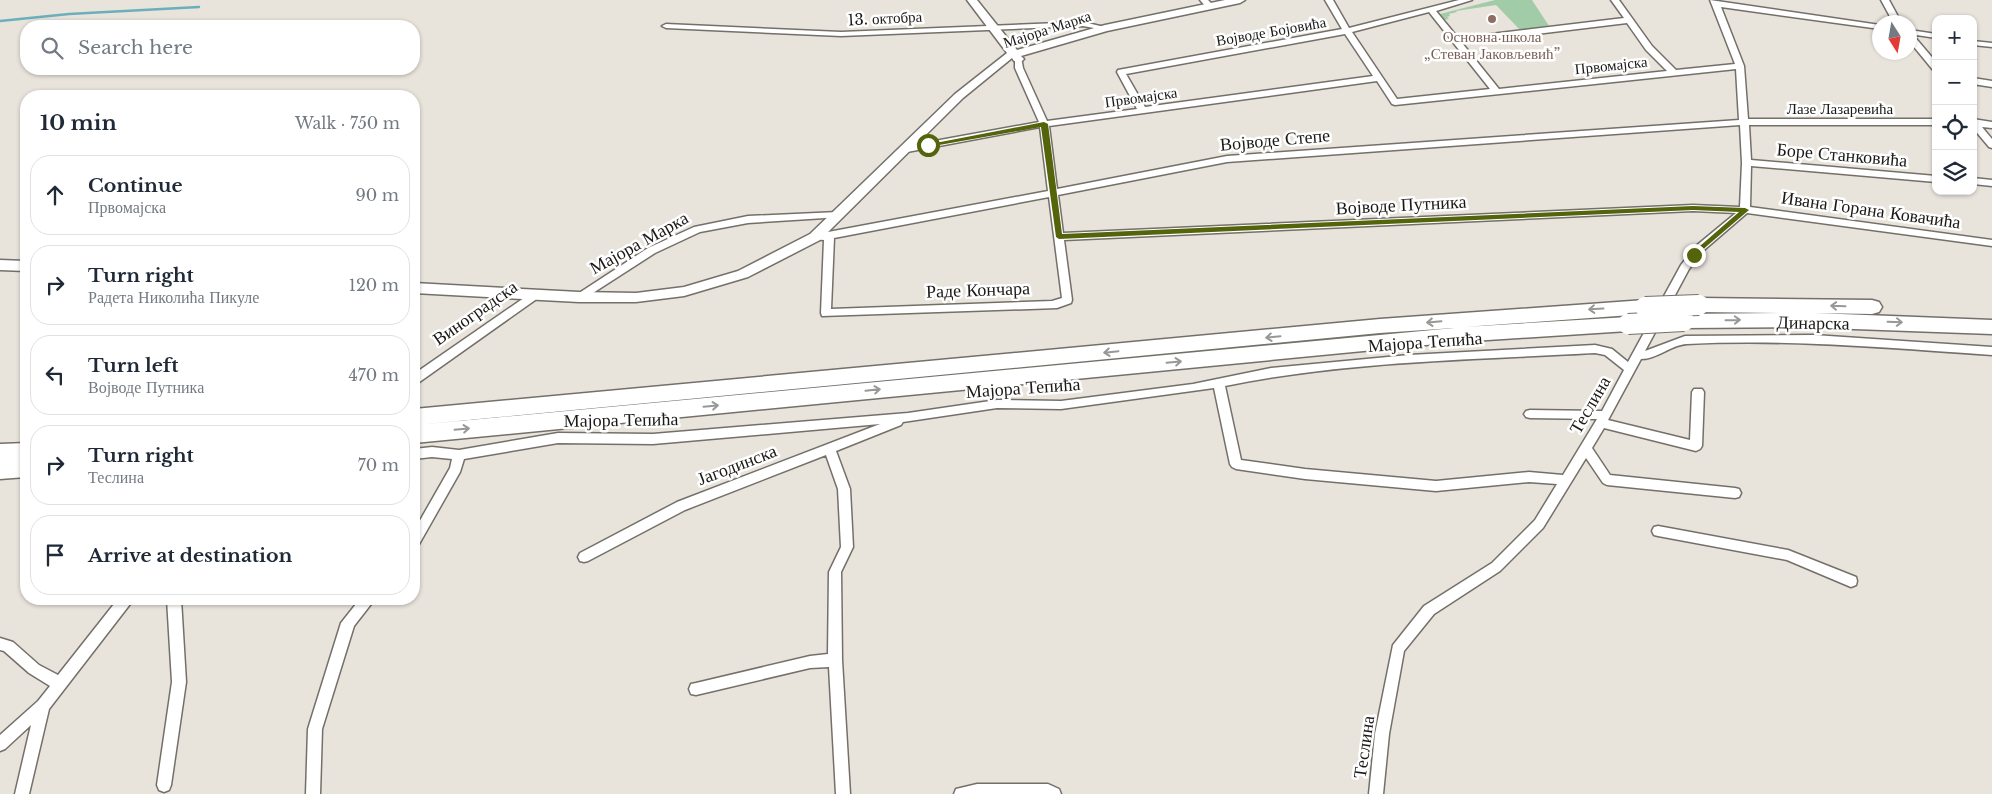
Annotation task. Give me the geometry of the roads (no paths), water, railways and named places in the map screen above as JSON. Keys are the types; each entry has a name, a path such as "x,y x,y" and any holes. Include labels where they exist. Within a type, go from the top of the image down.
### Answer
{"highway":[{"path":"420,416 1390,326 1645,307 1824,305 1992,313"},
{"path":"420,433 1449,336 1684,321 1830,320 1992,327"},
{"path":"0,453 20,452"},
{"path":"0,470 20,468"}],"street":[{"path":"972,0 1015,60 1044,124 1059,237"},
{"name":"Мајора Марка","path":"1015,60 1186,11 1207,3 1240,0"},
{"path":"1329,0 1347,31 1380,78"},
{"name":"Војводе Бојовића","path":"1143,111 1122,72 1347,31 1468,0"},
{"path":"1616,0 1649,48 1673,72"},
{"path":"1885,0 1894,15"},
{"path":"1745,210 1746,163 1740,66 1716,2 1872,26"},
{"path":"1430,10 1457,41 1496,92"},
{"name":"Мајора Марка","path":"420,288 578,297 664,296 710,286 762,266 822,236 838,215 907,150 960,96 1015,60 1105,28 1186,11"},
{"path":"1457,41 1628,20"},
{"name":"13. октобра","path":"666,26 841,34 991,26 1083,24 1105,28"},
{"path":"1917,33 1932,35"},
{"path":"1977,43 1992,45"},
{"path":"1917,45 1932,63"},
{"name":"Првомајска","path":"907,150 1044,124 1380,78 1395,102 1740,66"},
{"path":"1977,82 1992,84"},
{"name":"Лазе Лазаревића","path":"1744,122 1932,122"},
{"name":"Војводе Степе","path":"822,236 1227,159 1744,122"},
{"path":"1977,123 1992,125"},
{"path":"1977,127 1992,145"},
{"name":"Боре Станковића","path":"1746,163 1932,179"},
{"path":"1977,182 1992,183"},
{"name":"Војводе Путника","path":"1059,237 1693,208 1745,210"},
{"name":"Ивана Горана Ковачића","path":"1745,210 1992,243"},
{"name":"Теслина","path":"1376,794 1382,734 1398,649 1429,610 1496,567 1539,524 1564,480 1603,419 1636,355 1689,261 1700,248 1745,210"},
{"name":"Мајора Марка","path":"578,297 652,252 698,229 800,215 838,215"},
{"path":"822,236 826,313"},
{"name":"Раде Кончара","path":"826,313 1061,304 1067,300 1059,237"},
{"path":"0,265 20,266"},
{"name":"Виноградска","path":"420,376 534,295"},
{"name":"Динарска","path":"1636,355 1649,355 1672,343 1685,340 1814,339 1992,351"},
{"name":"Мајора Тепића","path":"420,453 432,452 459,455 558,438 654,439 908,418 997,404 1061,405 1193,388 1271,372 1400,360 1595,349 1608,352 1630,369"},
{"path":"1219,383 1236,464 1305,474 1436,486 1529,477 1564,480"},
{"path":"1530,414 1603,419 1696,446 1698,392"},
{"name":"Јагодинска","path":"584,557 682,506 908,418"},
{"path":"830,448 844,489 848,548 835,572 835,660 843,794"},
{"path":"1585,448 1607,480 1735,492"},
{"path":"420,532 456,469 459,455"},
{"path":"1658,531 1788,555 1851,580"},
{"path":"0,744 43,706 120,605"},
{"path":"164,785 180,682 174,605"},
{"path":"313,794 315,729 348,623 363,605"},
{"path":"0,644 8,646 34,669 60,684"},
{"path":"696,689 810,662 835,660"},
{"path":"22,794 43,706"},
{"path":"961,794 1048,791 1054,794"}],"waterway":[{"path":"0,21 69,14 199,7"}],"place":[{"name":"Основна школа „Стеван Јаковљевић”","path":"1492,19"}]}
